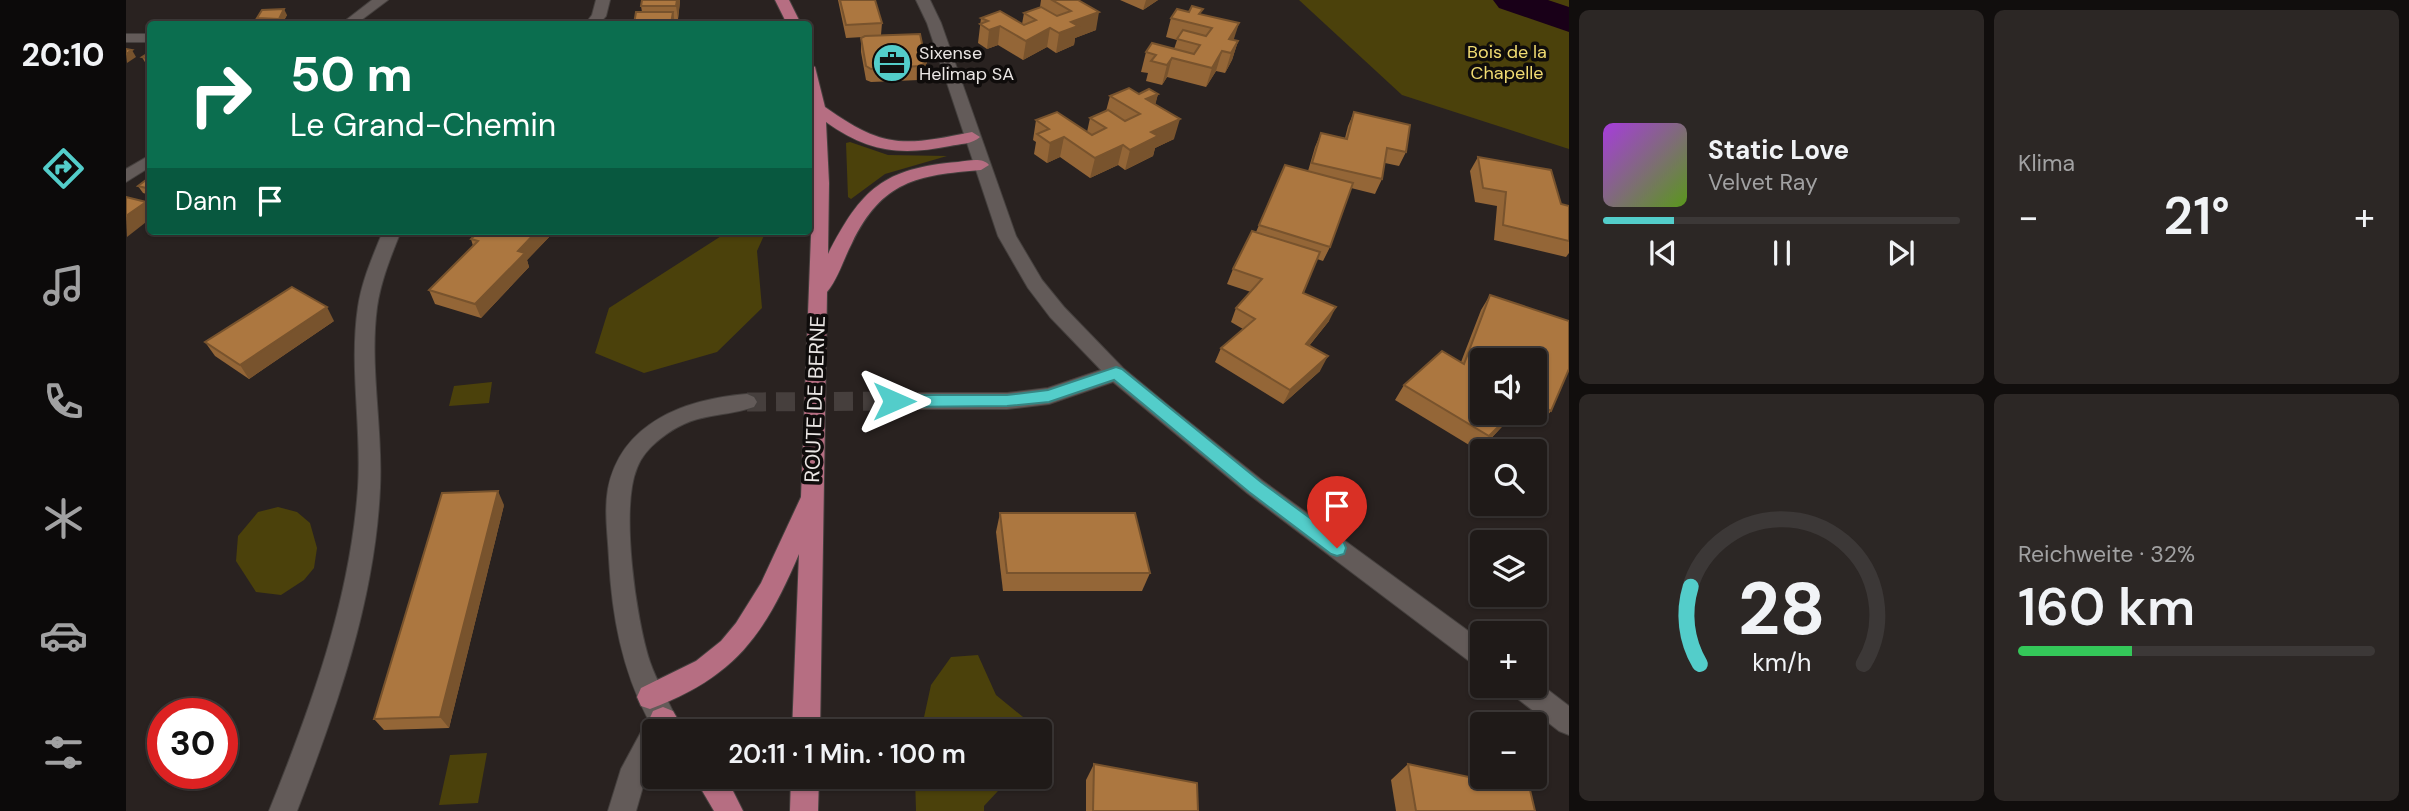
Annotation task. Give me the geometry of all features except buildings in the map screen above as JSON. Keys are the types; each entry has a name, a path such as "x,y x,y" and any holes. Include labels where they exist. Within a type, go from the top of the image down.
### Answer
{"main road":[{"path":"782,0 792,21"},
{"name":"ROUTE DE BERNE","path":"806,719 821,183 818,109 812,84"},
{"path":"818,109 852,134 886,147 912,148 972,137"},
{"path":"818,295 852,222 881,188 925,170 981,165"},
{"path":"650,697 712,664 751,622 775,578 812,495"},
{"path":"717,789 729,811"},
{"path":"804,811 805,789"}],"street":[{"path":"352,21 381,0"},
{"path":"595,21 599,16 603,0"},
{"path":"923,0 934,23 1007,236 1035,284 1057,312 1116,373 1255,487 1470,647"},
{"path":"126,38 147,38"},
{"path":"126,177 147,162"},
{"path":"283,811 329,689 352,608 369,486 365,341 373,281 390,235"},
{"path":"894,401 1007,401 1049,396 1116,373"},
{"path":"658,719 634,655 625,615 619,502 623,474 639,447 667,423 702,407 747,402"},
{"path":"1538,698 1569,722"},
{"path":"622,811 631,779 642,761"}],"green space":[{"name":"Bois de la Chapelle","path":"1299,0 1569,0 1569,149 1402,95"},
{"path":"846,143 888,155 947,156 885,174 851,199 848,197"},
{"path":"723,235 764,235 757,251 762,308 717,352 644,373 595,353 609,308"},
{"path":"492,382 489,403 449,406 454,386"},
{"path":"278,507 297,512 310,523 317,548 314,568 304,580 281,595 256,592 236,561 238,536 258,512"},
{"path":"978,655 996,695 1025,719 924,719 931,685 951,657"},
{"path":"487,753 478,803 439,805 450,755"},
{"path":"915,789 1000,789 984,806 984,811 916,811"}],"waterway":[{"path":"1512,0 1569,20"}],"tunnel":[{"path":"747,402 894,401"}],"place":[{"name":"Sixense Helimap SA","path":"892,63"}],"route":[{"path":"894,401 1007,401 1049,396 1079,388 1116,373 1255,487 1337,548"}]}
